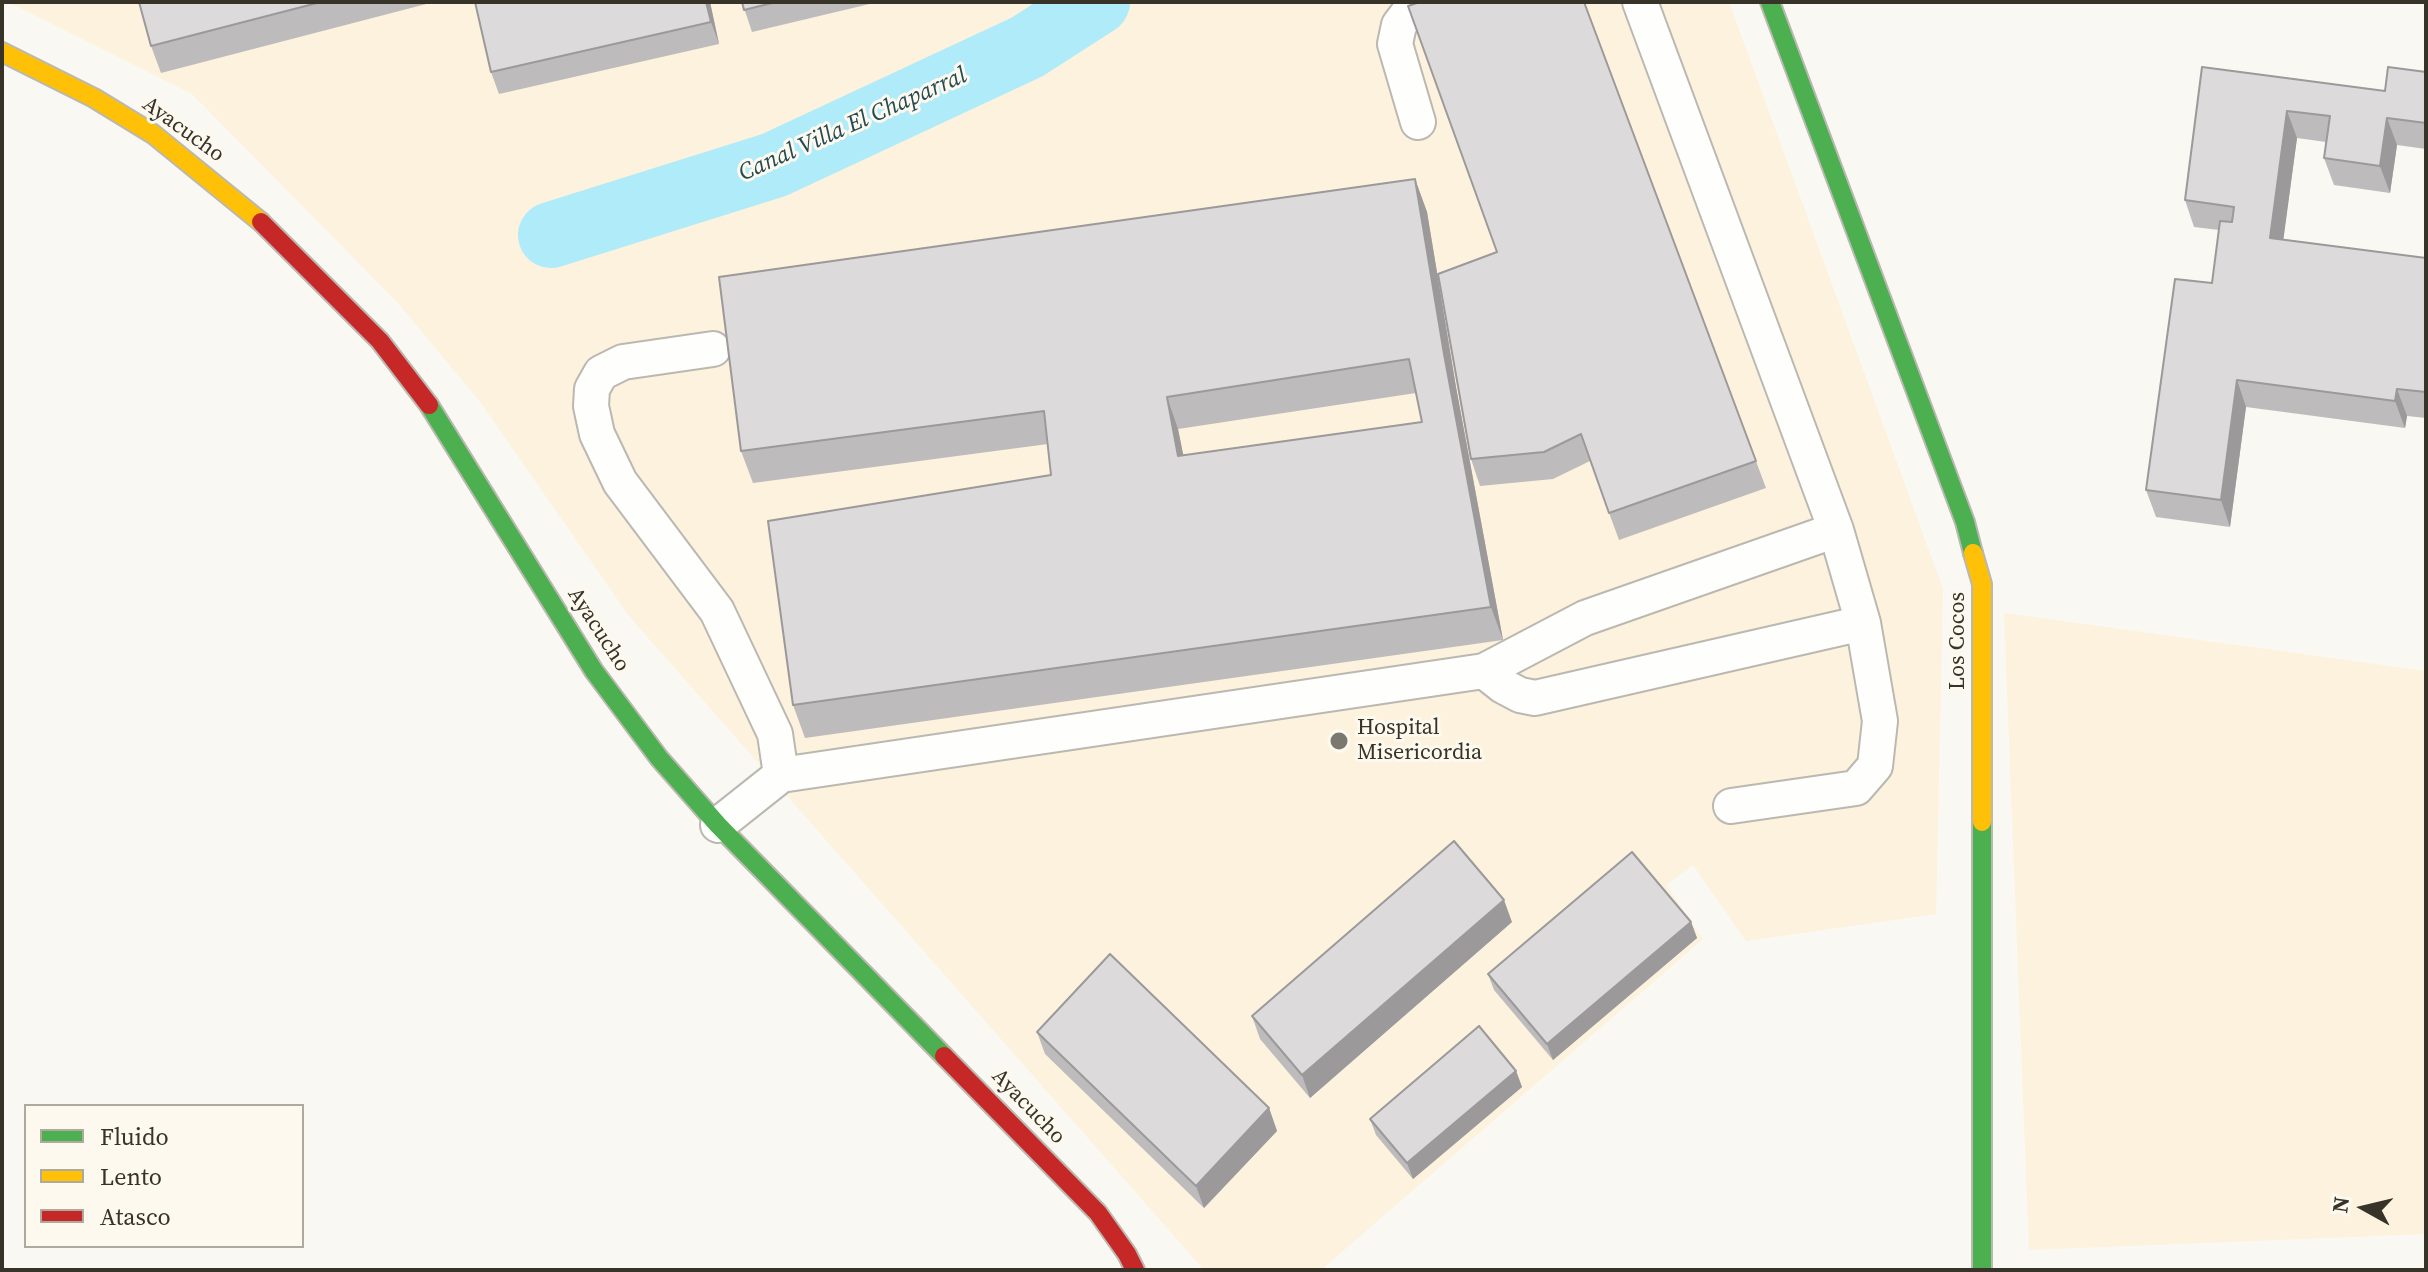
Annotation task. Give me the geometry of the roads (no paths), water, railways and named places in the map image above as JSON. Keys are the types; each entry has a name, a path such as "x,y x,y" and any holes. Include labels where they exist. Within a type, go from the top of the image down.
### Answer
{"street":[{"name":"Los Cocos","path":"1770,2 1965,522 1982,584 1982,1270"},
{"name":"Ayacucho","path":"2,52 94,98 165,143 262,223 380,341 431,408 594,671 659,758 718,825 1098,1213 1135,1270"}],"lane":[{"path":"1418,122 1395,44 1399,25 1412,8 1428,2"},
{"path":"1640,2 1836,530 1863,623 1880,721 1875,766 1856,788 1731,806"},
{"path":"713,349 623,362 601,373 592,389 591,406 597,434 620,482 717,611 775,734 781,775"},
{"path":"718,825 781,775 1484,671 1585,618 1836,530"},
{"path":"1484,671 1512,691 1535,698 1863,623"}],"waterway":[{"name":"Canal Villa El Chaparral","path":"551,235 774,165 1027,47 1097,2"}],"place":[{"name":"Hospital Misericordia","path":"1339,741"}]}
